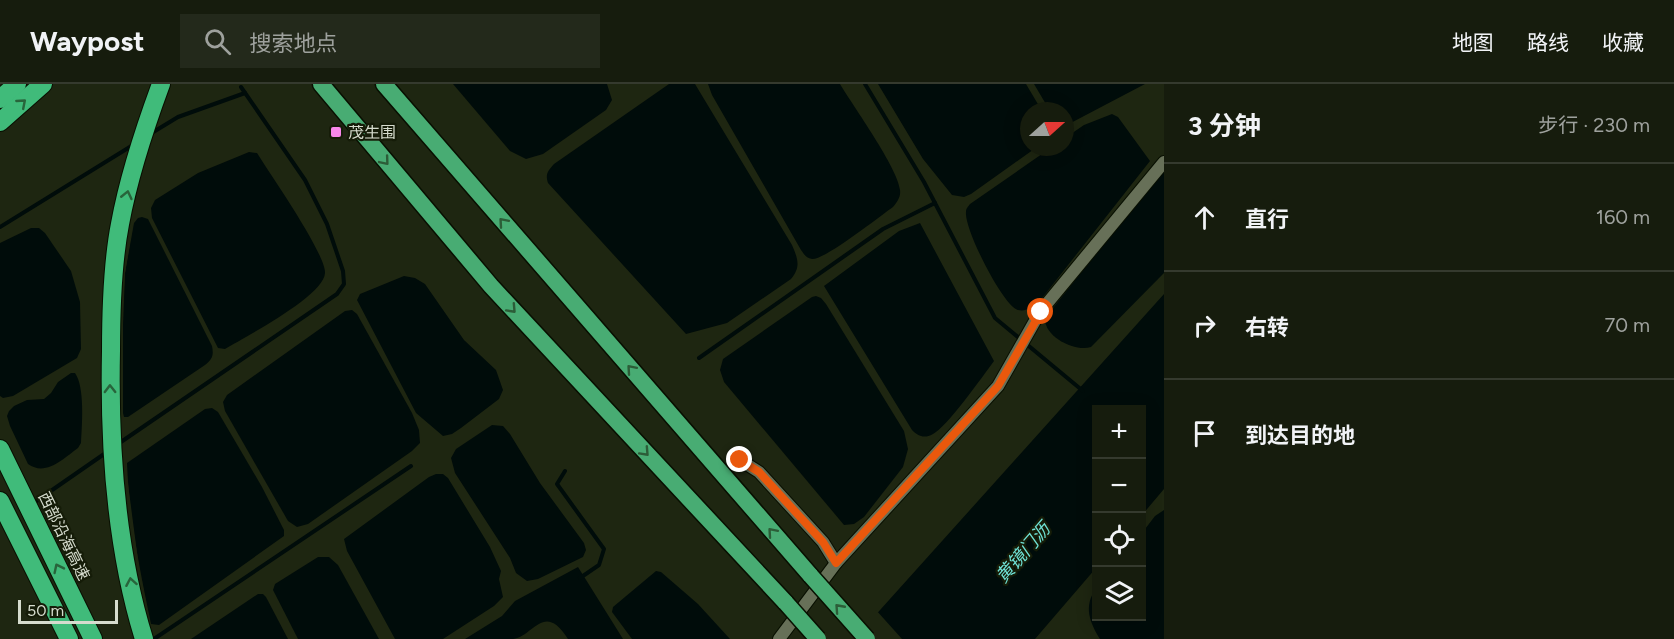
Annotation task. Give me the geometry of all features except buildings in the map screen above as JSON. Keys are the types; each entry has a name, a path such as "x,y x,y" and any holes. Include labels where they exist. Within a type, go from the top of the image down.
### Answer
{"highway":[{"path":"0,99 17,84"},
{"path":"0,122 43,84"},
{"path":"144,639 137,615 125,549 113,463 110,384 111,304 120,225 138,147 161,84"},
{"path":"321,84 491,286 818,639"},
{"path":"384,84 867,639"},
{"name":"西部沿海高速","path":"0,449 93,639"},
{"path":"0,501 69,639"}],"street":[{"path":"779,639 836,563 998,386 1041,312 1164,162"},
{"path":"740,460 759,472 823,542 836,563"}],"water":[{"path":"453,84 607,84 612,100 606,110 543,154 526,159 510,151"},
{"path":"669,84 695,84 792,245 798,263 791,279 727,323 686,334 548,183 547,177 554,164"},
{"path":"708,84 840,84 892,167 900,190 897,201 893,207 828,253 812,259 808,258 801,250 712,95"},
{"path":"878,84 1026,84 1037,102 1020,102 1020,156 1024,156 964,197 952,195 923,159"},
{"path":"1034,84 1145,84 1074,121 1074,102 1045,102"},
{"path":"1112,114 1118,117 1150,161 1039,302 1027,309 1018,310 1011,305 994,282 971,234 967,221 967,209 970,204 1039,156 1074,156 1074,132 1084,125"},
{"path":"249,152 257,153 296,214 317,249 325,273 312,293 298,304 225,349 218,348 152,218 151,208 155,200 198,173"},
{"path":"1164,172 1164,273 1091,347 1077,347 1062,342 1050,331 1045,318 1160,174"},
{"path":"142,217 148,219 212,346 213,355 205,365 128,417 124,417 125,273 134,223"},
{"path":"920,223 994,361 939,430 924,437 912,430 824,286 899,231"},
{"path":"31,228 39,228 45,233 71,271 80,302 81,349 77,358 13,396 3,398 0,396 0,243"},
{"path":"404,276 415,278 425,284 464,340 496,370 503,390 499,399 452,434 443,436 416,413 357,300 360,294"},
{"name":"黄镜门沥","path":"1164,294 1164,489 1146,510 1146,405 1092,405 1092,573 1035,639 854,639"},
{"path":"816,296 826,304 904,431 908,449 903,467 864,517 854,524 844,525 724,382 720,370 723,359"},
{"path":"352,310 357,314 412,413 419,430 420,443 308,524 297,527 288,521 225,411 223,402 227,395 345,311"},
{"path":"71,373 75,373 80,387 81,443 78,448 54,465 35,467 28,464 7,416 14,406 27,400 44,399 58,382"},
{"path":"212,408 218,412 262,487 284,530 284,536 159,625 151,624 133,524 127,463 205,409"},
{"path":"492,425 503,426 510,434 540,483 584,543 586,550 583,557 538,579 527,581 516,573 510,558 455,473 451,458 456,449"},
{"path":"436,474 443,474 448,478 490,547 501,571 499,579 503,597 494,606 443,639 395,639 347,551 344,539"},
{"path":"1164,510 1164,639 1100,639 1093,627 1089,614 1092,595 1092,621 1146,621 1146,528 1155,516"},
{"path":"318,557 329,557 338,565 379,639 298,639 273,590 275,584"},
{"path":"578,567 623,639 568,639 560,628 546,622 513,639 465,639 502,616 515,601"},
{"path":"656,571 661,572 698,604 730,639 632,639 612,612 613,607"},
{"path":"258,594 266,597 288,639 191,639"}],"pier":[{"path":"134,218 125,273 122,324 122,419 120,413 120,324 123,273 131,223"},
{"path":"125,461 139,568 151,627 148,625 137,568 125,487"},
{"path":"876,610 902,639 851,639"}],"waterway":[{"path":"865,84 924,182 995,318 1083,391"},
{"path":"118,444 337,294 344,284 343,271 327,224 305,180 241,87"},
{"path":"150,134 178,117 245,93"},
{"path":"0,227 133,145"},
{"path":"699,358 883,229 935,203"},
{"path":"32,504 107,452"},
{"path":"154,639 411,466"},
{"path":"565,471 557,484 604,549 599,565 580,578"}],"place":[{"name":"茂生围","path":"336,132"}],"route":[{"path":"740,460 759,472 823,542 836,563 998,386 1041,312"}]}
